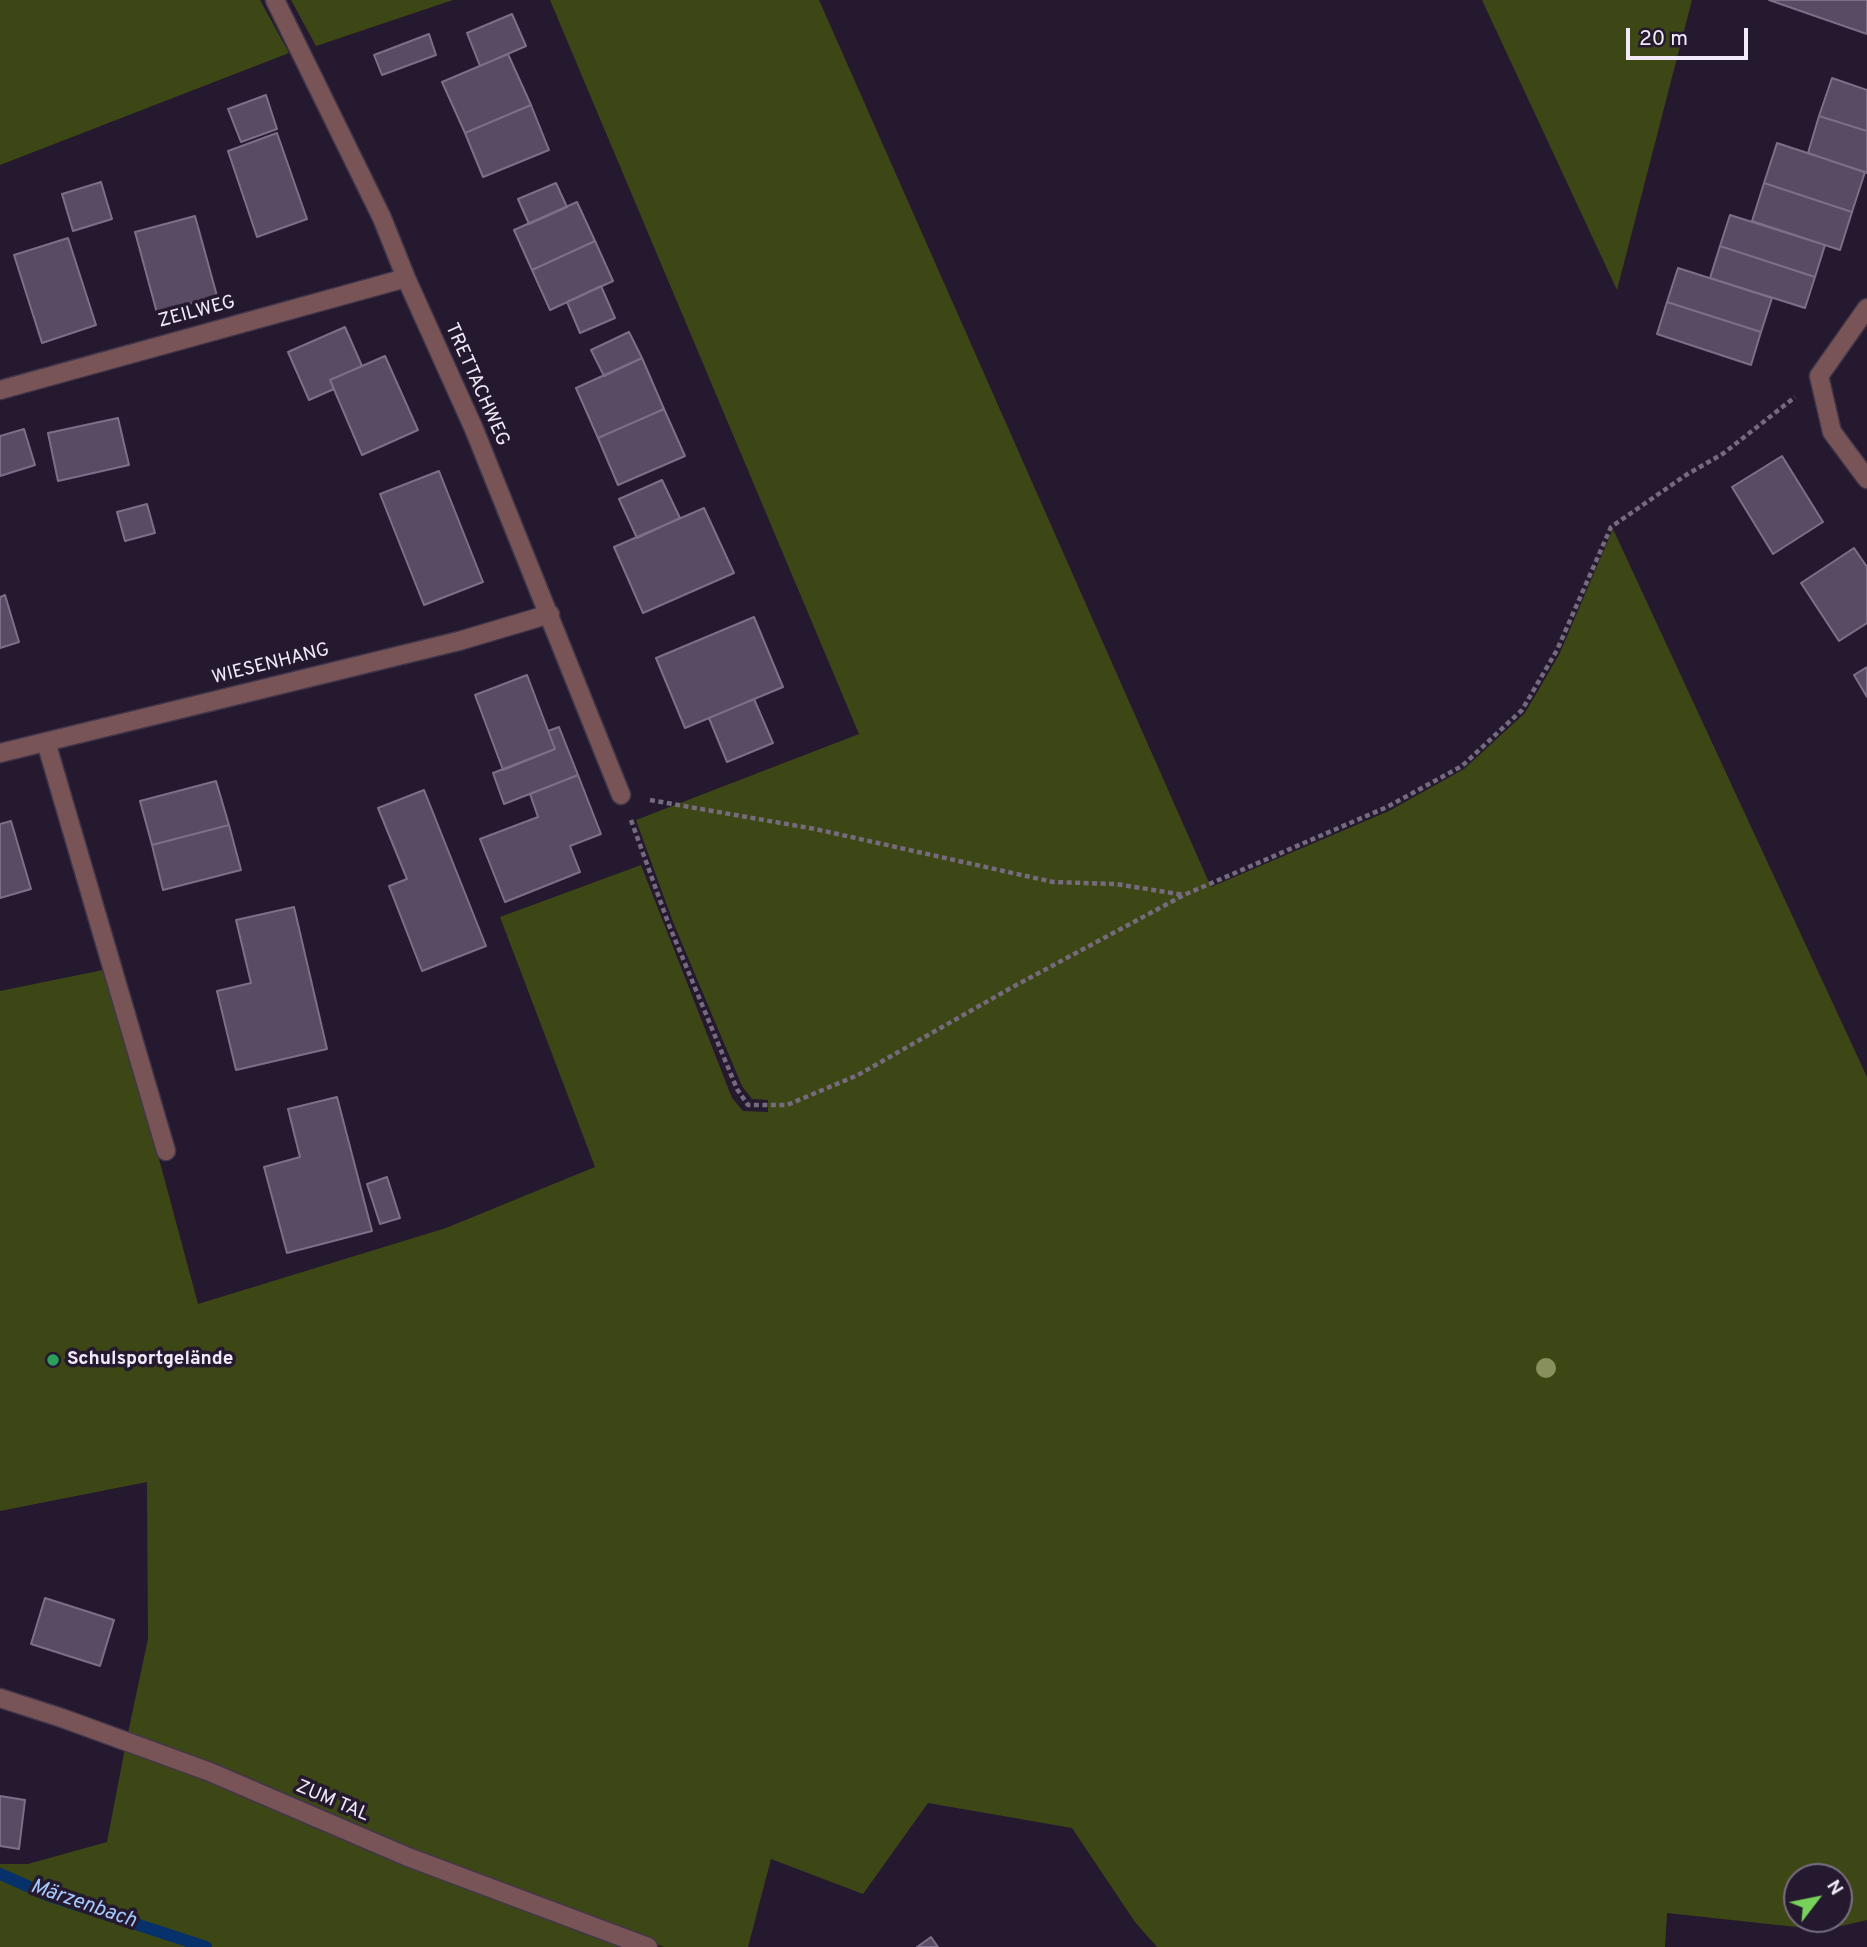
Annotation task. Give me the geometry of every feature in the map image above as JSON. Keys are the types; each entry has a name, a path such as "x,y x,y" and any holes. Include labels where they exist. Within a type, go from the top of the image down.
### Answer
{"street":[{"name":"TRETTACHWEG","path":"275,0 382,218 474,429 621,794"},
{"name":"ZEILWEG","path":"0,390 406,278"},
{"path":"1867,307 1819,376 1832,432 1867,479"},
{"name":"WIESENHANG","path":"0,753 459,641 550,614"},
{"path":"46,742 166,1151"},
{"name":"ZUM TAL","path":"0,1698 210,1772 408,1857 648,1947"}],"path":[{"path":"621,794 669,925 737,1089 748,1105 787,1105 858,1075 1009,989 1184,895 1387,807 1462,766 1522,710 1557,650 1611,527 1686,475 1724,453 1761,426 1819,376"},
{"path":"621,794 815,829 1053,882 1116,884 1184,895"}],"green space":[{"path":"0,0 260,0 289,53 0,165"},
{"path":"291,0 453,0 316,46"},
{"path":"550,0 819,0 1211,887 1389,811 1464,769 1525,713 1559,655 1613,529 1867,1077 1867,1920 1853,1923 1853,1863 1783,1863 1783,1926 1667,1913 1665,1947 1157,1947 1135,1922 1072,1828 928,1803 863,1894 771,1859 748,1947 664,1947 408,1851 128,1733 148,1639 147,1482 0,1511 0,991 108,969 198,1304 446,1228 595,1167 500,917 641,865 732,1098 743,1111 768,1112 768,1100 752,1099 742,1086 673,922 636,820 859,734"},
{"path":"1482,0 1692,0 1617,290"},
{"path":"125,1748 405,1863 630,1947 0,1947 0,1864 28,1864 107,1842"}],"building":[{"path":"1769,0 1867,0 1867,34"},
{"path":"512,14 526,46 480,66 467,33"},
{"path":"429,34 436,55 382,75 374,55"},
{"path":"508,54 531,105 465,133 442,82"},
{"path":"1832,78 1867,90 1867,131 1819,116"},
{"path":"266,95 277,129 241,142 228,109"},
{"path":"531,105 549,150 483,177 465,133"},
{"path":"1819,116 1867,131 1867,173 1808,153"},
{"path":"277,133 307,219 257,237 228,151"},
{"path":"1777,143 1865,172 1852,212 1764,183"},
{"path":"101,182 112,219 73,231 62,194"},
{"path":"556,183 567,207 529,224 518,199"},
{"path":"1764,183 1852,212 1840,250 1752,221"},
{"path":"577,202 595,241 532,270 514,230"},
{"path":"1730,215 1825,245 1815,277 1720,246"},
{"path":"195,216 217,296 157,313 135,232"},
{"path":"68,238 96,325 42,343 14,255"},
{"path":"595,241 613,281 550,310 532,270"},
{"path":"1720,246 1815,277 1805,308 1710,278"},
{"path":"1678,268 1772,298 1761,332 1667,302"},
{"path":"601,286 615,318 580,333 567,302"},
{"path":"1667,302 1761,332 1751,365 1657,334"},
{"path":"345,327 362,366 330,380 334,389 309,400 288,352"},
{"path":"629,332 642,358 604,376 591,350"},
{"path":"385,356 418,430 362,455 330,380"},
{"path":"642,358 664,409 598,438 576,388"},
{"path":"664,409 685,456 618,485 598,438"},
{"path":"118,418 129,465 58,481 48,433"},
{"path":"24,429 35,465 0,476 0,436"},
{"path":"1782,456 1823,522 1773,554 1732,487"},
{"path":"439,471 483,582 424,605 380,494"},
{"path":"662,480 680,518 637,538 619,499"},
{"path":"147,504 155,533 125,541 117,512"},
{"path":"704,508 734,573 643,613 614,547"},
{"path":"1854,548 1867,567 1867,623 1839,641 1801,583"},
{"path":"5,595 19,642 0,648 0,597"},
{"path":"754,617 783,687 685,728 656,658"},
{"path":"1867,667 1867,697 1854,675"},
{"path":"527,675 555,749 503,770 475,695"},
{"path":"754,699 773,743 727,762 709,718"},
{"path":"559,727 578,775 504,804 493,773 555,749 548,731"},
{"path":"578,775 601,834 570,846 580,872 505,902 480,839 538,817 530,794"},
{"path":"216,781 229,825 152,845 140,801"},
{"path":"424,790 486,946 422,971 389,886 407,879 378,808"},
{"path":"11,821 31,889 0,898 0,824"},
{"path":"229,825 241,870 163,890 152,845"},
{"path":"294,907 327,1049 236,1070 217,991 251,983 236,920"},
{"path":"337,1097 372,1231 287,1253 264,1167 300,1157 288,1109"},
{"path":"387,1177 400,1218 380,1224 367,1184"},
{"path":"45,1598 114,1620 100,1666 31,1644"},
{"path":"0,1796 25,1800 19,1849 0,1846"},
{"path":"931,1937 938,1947 917,1947"}],"waterway":[{"name":"Märzenbach","path":"0,1874 50,1896 206,1947"}],"place":[{"name":"Schulsportgelände","path":"53,1360"}]}
